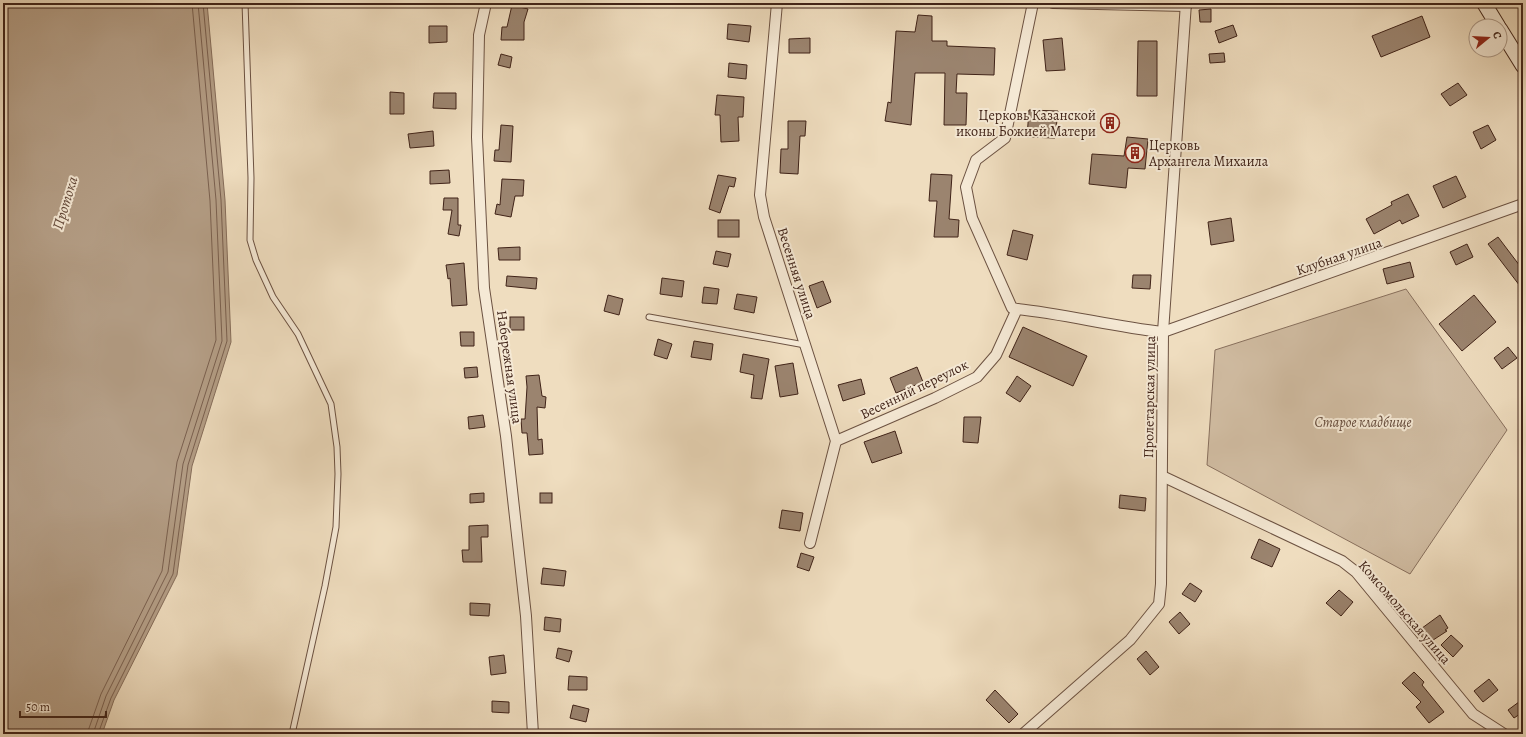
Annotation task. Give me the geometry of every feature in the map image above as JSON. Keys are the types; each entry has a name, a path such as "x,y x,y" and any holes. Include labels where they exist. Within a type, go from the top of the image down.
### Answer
{"street":[{"name":"Набережная улица","path":"486,3 479,35 477,136 484,288 506,436 526,608 533,734"},
{"name":"Весенняя улица","path":"777,3 760,195 764,217 836,441"},
{"path":"1034,3 1005,138 976,160 966,187 972,218 1012,308 1052,313 1129,328 1163,332"},
{"path":"1053,3 1186,5"},
{"path":"1484,3 1493,18"},
{"name":"Пролетарская улица","path":"1023,734 1130,640 1159,604 1161,584 1163,332 1186,5"},
{"path":"1508,42 1523,66"},
{"name":"Клубная улица","path":"1163,332 1523,204"},
{"name":"Весенний переулок","path":"836,441 935,398 977,377 996,355 1017,309"},
{"path":"810,543 836,441"},
{"name":"Комсомольская улица","path":"1162,476 1342,561 1356,572 1473,714 1504,734"}],"lane":[{"path":"245,3 251,178 250,240 256,260 273,297 298,334 331,404 337,447 338,474 336,527 325,586 292,734"},
{"path":"649,317 805,345"}],"green space":[{"name":"Старое кладбище","path":"1406,289 1507,430 1410,574 1207,465 1215,350"}],"water":[{"name":"Протока","path":"3,3 207,3 225,200 231,342 192,466 177,575 114,700 102,734 3,734"}],"building":[{"path":"512,5 528,9 524,22 524,40 501,40 502,27 507,27"},
{"path":"1211,9 1211,22 1200,22 1199,10"},
{"path":"918,15 932,16 932,41 947,41 947,46 995,48 994,75 957,74 956,93 967,93 966,125 944,125 945,73 915,73 911,125 885,121 888,102 891,103 896,31 915,32"},
{"path":"1422,16 1430,37 1381,57 1372,36"},
{"path":"728,24 751,26 749,42 727,39"},
{"path":"1233,25 1237,36 1219,43 1215,31"},
{"path":"429,26 447,26 447,42 429,43"},
{"path":"810,38 810,53 789,53 789,39"},
{"path":"1062,38 1065,70 1046,71 1043,40"},
{"path":"1138,41 1157,41 1157,96 1137,96"},
{"path":"1224,53 1225,62 1210,63 1209,54"},
{"path":"501,54 512,57 510,68 498,65"},
{"path":"729,63 747,65 746,79 728,77"},
{"path":"1458,83 1467,95 1450,106 1441,94"},
{"path":"390,92 404,93 404,114 390,114"},
{"path":"434,93 456,93 456,109 433,108"},
{"path":"717,95 744,97 743,117 738,117 739,141 721,142 720,115 715,115"},
{"path":"1029,110 1058,111 1055,138 1027,137"},
{"name":"Церковь Казанской иконы Божией Матери","path":"1106,118 1115,119 1114,129 1105,128"},
{"path":"788,121 806,121 805,136 800,136 798,174 780,173 781,149 788,149"},
{"path":"501,125 513,126 511,162 494,161 495,150 499,150"},
{"path":"1488,125 1496,140 1481,149 1473,132"},
{"path":"433,131 434,146 410,148 408,134"},
{"path":"1127,137 1148,139 1145,169 1128,168 1126,188 1089,184 1092,154 1124,156"},
{"path":"449,170 450,183 430,184 430,171"},
{"path":"931,174 952,175 949,219 959,220 958,237 934,237 937,201 929,201"},
{"path":"718,175 736,178 734,187 729,186 720,213 709,209"},
{"path":"1456,176 1466,197 1443,208 1433,186"},
{"path":"502,179 524,180 523,196 515,196 511,217 495,214 497,204 500,205"},
{"path":"1408,194 1419,216 1402,224 1400,220 1374,234 1366,219 1392,205 1391,202"},
{"path":"444,198 458,198 458,225 461,225 459,236 448,234 452,210 443,210"},
{"path":"1231,218 1234,241 1211,245 1208,222"},
{"path":"718,220 739,220 739,237 718,237"},
{"path":"1013,230 1033,235 1027,260 1007,255"},
{"path":"1498,237 1523,270 1523,290 1488,244"},
{"path":"1467,244 1473,257 1456,265 1450,252"},
{"path":"520,247 520,260 499,260 498,248"},
{"path":"716,251 731,254 728,267 713,264"},
{"path":"1410,262 1414,277 1387,284 1383,269"},
{"path":"464,263 467,305 452,306 450,278 448,279 446,265"},
{"path":"1133,275 1151,275 1150,289 1132,288"},
{"path":"507,276 537,278 536,289 506,286"},
{"path":"662,278 684,281 682,297 660,294"},
{"path":"823,281 831,302 817,308 809,286"},
{"path":"704,287 719,289 717,304 702,303"},
{"path":"737,294 757,297 754,313 734,309"},
{"path":"608,295 623,299 619,315 604,311"},
{"path":"1474,295 1496,322 1462,351 1439,324"},
{"path":"510,317 524,317 524,330 510,330"},
{"path":"1023,327 1087,356 1073,386 1009,357"},
{"path":"460,332 474,332 474,346 461,346"},
{"path":"658,339 672,344 667,359 654,355"},
{"path":"694,341 713,344 711,360 691,357"},
{"path":"1508,347 1517,358 1502,369 1494,358"},
{"path":"743,354 769,359 762,399 751,398 754,375 740,372"},
{"path":"793,363 798,394 780,397 775,366"},
{"path":"477,367 478,377 465,378 464,368"},
{"path":"917,367 923,382 896,393 890,378"},
{"path":"539,375 542,396 546,397 545,408 537,407 538,440 542,439 543,454 529,455 527,433 522,433 521,419 525,419 527,387 526,376"},
{"path":"1017,376 1031,386 1020,402 1006,393"},
{"path":"861,379 865,394 843,401 838,385"},
{"path":"483,415 485,427 469,429 468,417"},
{"path":"964,417 981,417 978,443 963,442"},
{"path":"895,431 902,453 872,463 864,442"},
{"path":"484,493 484,502 470,503 470,494"},
{"path":"540,493 552,493 552,503 540,503"},
{"path":"1120,495 1146,498 1145,511 1119,508"},
{"path":"782,510 803,513 800,531 779,528"},
{"path":"488,525 488,537 481,537 482,562 463,562 462,550 469,550 469,526"},
{"path":"1259,539 1280,549 1272,567 1251,558"},
{"path":"801,553 814,557 809,571 797,567"},
{"path":"543,568 566,571 564,586 541,584"},
{"path":"1190,583 1202,591 1195,602 1182,594"},
{"path":"1339,590 1353,602 1341,616 1326,603"},
{"path":"470,603 490,604 489,616 470,615"},
{"path":"1180,612 1190,624 1179,634 1169,622"},
{"path":"1440,615 1448,628 1445,630 1447,631 1427,644 1418,631"},
{"path":"545,617 561,619 560,632 544,630"},
{"path":"1451,635 1463,646 1453,657 1441,645"},
{"path":"558,648 572,651 569,662 556,658"},
{"path":"1146,651 1159,667 1150,675 1137,659"},
{"path":"504,655 506,673 491,675 489,657"},
{"path":"1414,672 1424,682 1422,685 1444,712 1429,723 1416,707 1421,702 1402,683"},
{"path":"569,676 587,677 587,690 568,690"},
{"path":"1489,679 1498,690 1483,702 1474,691"},
{"path":"995,690 1018,714 1009,723 986,700"},
{"path":"1523,699 1523,712 1514,718 1508,710"},
{"path":"492,701 509,702 509,713 492,712"},
{"path":"573,705 589,709 586,722 570,718"}],"place":[{"name":"Церковь Казанской иконы Божией Матери","path":"1110,123"},
{"name":"Церковь Архангела Михаила","path":"1135,153"}]}
